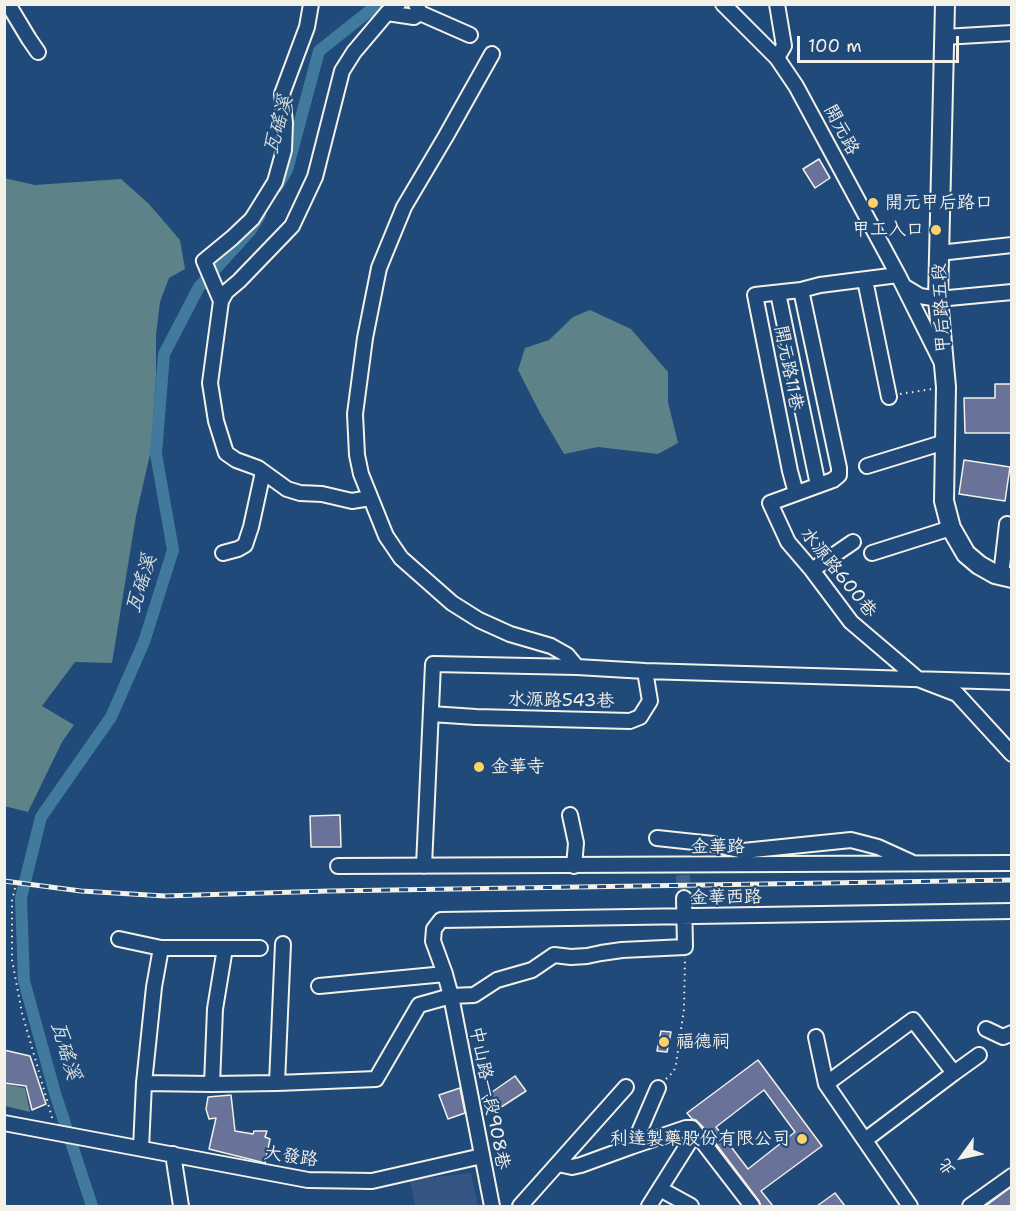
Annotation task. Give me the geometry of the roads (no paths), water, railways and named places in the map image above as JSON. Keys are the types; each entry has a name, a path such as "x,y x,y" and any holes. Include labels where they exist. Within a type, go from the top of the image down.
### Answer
{"main road":[{"name":"甲后路五段","path":"945,4 938,299 946,378 944,501 951,528 966,554 979,565 1006,577"}],"street":[{"path":"8,4 38,51"},
{"path":"221,301 204,261 252,219 275,182 284,150 285,123 282,94 307,27 310,4"},
{"name":"開元路","path":"723,4 777,58 796,86 902,281 946,378"},
{"path":"777,4 784,46 777,58"},
{"path":"370,498 352,501 287,489 258,468 236,460 226,453 216,421 210,382 221,301 226,292 292,226 315,177 342,72 354,52 393,9 414,17 418,9 470,35"},
{"path":"944,37 1011,33"},
{"path":"492,54 404,207 379,268 365,339 355,414 357,455 361,474 386,536 401,558 452,603 479,621 551,646 567,655 577,667"},
{"path":"939,253 1011,245"},
{"path":"864,280 895,395"},
{"name":"開元路11巷","path":"796,493 755,295 864,280 902,281"},
{"path":"902,281 920,296 938,299 1011,292"},
{"name":"開元路11巷","path":"770,502 832,480 839,475 801,290"},
{"path":"778,293 818,485"},
{"path":"867,466 945,442"},
{"path":"223,553 245,545 263,472"},
{"name":"水源路600巷","path":"770,502 788,542 851,622 918,679"},
{"path":"1006,577 1007,524"},
{"path":"872,554 951,528"},
{"path":"812,570 853,542"},
{"path":"424,866 433,664 1011,682"},
{"name":"水源路543巷","path":"431,714 630,721 640,717 650,701 645,671"},
{"path":"918,679 957,693 1011,754"},
{"path":"570,814 576,843 574,866"},
{"path":"657,838 743,850 851,840 878,847 916,864"},
{"name":"金華路","path":"338,866 574,866 683,870 1011,864"},
{"path":"144,1083 277,1083 376,1079 419,1005 451,996 474,995 497,981 532,970 554,955 571,957 622,950 685,947 684,898"},
{"name":"金華西路","path":"441,920 1011,911"},
{"name":"中山路一段908巷","path":"441,920 434,929 433,941 451,996 492,1206"},
{"path":"119,939 161,948 260,948"},
{"path":"277,1083 283,944"},
{"path":"141,1148 144,1083 154,987 161,948"},
{"path":"212,1084 215,1009 225,948"},
{"path":"319,986 445,974"},
{"path":"826,1084 913,1020 954,1073"},
{"path":"986,1029 1003,1037 1011,1033"},
{"path":"816,1037 826,1084 910,1206"},
{"path":"865,1140 979,1055"},
{"path":"520,1206 627,1087"},
{"path":"633,1146 658,1088"},
{"name":"大發路","path":"4,1123 308,1180 372,1181 482,1156"},
{"path":"558,1164 576,1167 692,1128 752,1206"},
{"path":"650,1206 690,1141 697,1134"},
{"path":"173,1155 181,1206"},
{"path":"970,1206 1011,1176"},
{"path":"660,1189 691,1206"}],"waterway":[{"name":"瓦磘溪","path":"277,187 287,170 319,51 378,4"},
{"name":"瓦磘溪","path":"92,1206 55,1093 24,981 21,898 41,817 111,717 144,642 173,550 156,454 164,354 199,287 250,231 260,215"}],"tunnel":[{"path":"683,875 684,898"}],"railway":[{"path":"4,881 81,891 165,896 329,891 1012,880"}],"place":[{"name":"開元甲后路口","path":"873,203"},
{"name":"甲工入口","path":"936,230"},
{"name":"金華寺","path":"479,767"},
{"name":"福德祠","path":"664,1042"},
{"name":"利達製藥股份有限公司","path":"802,1139"}]}
